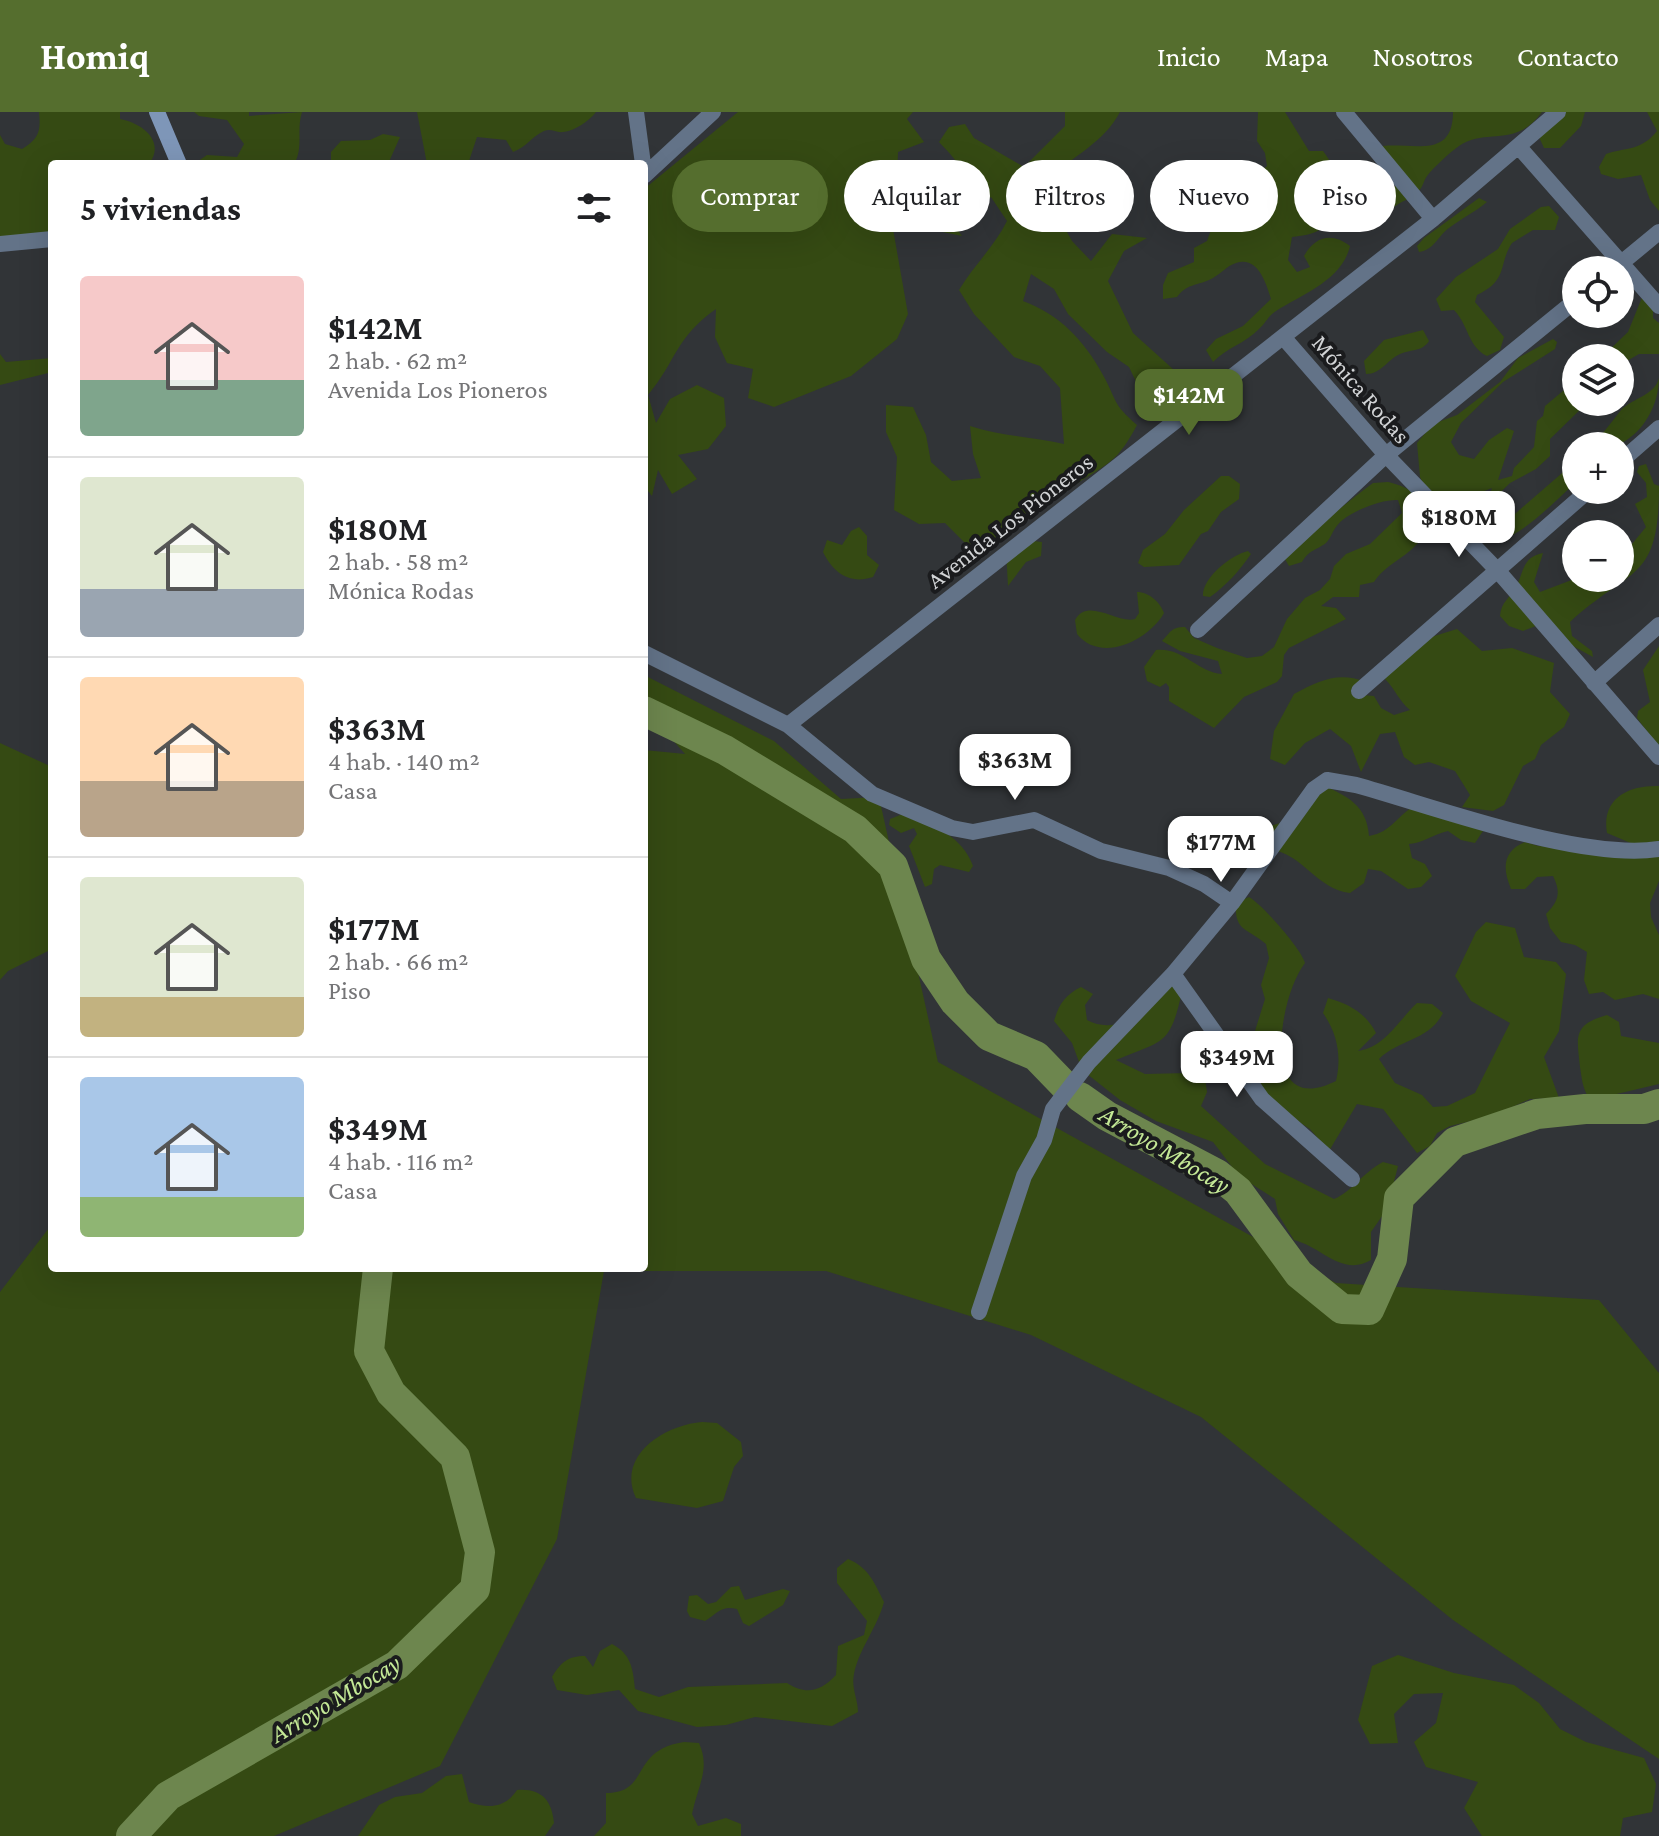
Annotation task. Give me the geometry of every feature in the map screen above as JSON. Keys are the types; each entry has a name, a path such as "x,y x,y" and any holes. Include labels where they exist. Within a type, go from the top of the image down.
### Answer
{"street":[{"path":"157,112 177,160"},
{"path":"636,112 642,160"},
{"path":"648,172 713,112"},
{"path":"1344,112 1433,219"},
{"name":"Avenida Los Pioneros","path":"788,725 1284,338 1433,219 1558,112"},
{"path":"1519,147 1608,256"},
{"path":"1630,256 1659,232"},
{"path":"0,244 48,239"},
{"path":"1634,283 1659,306"},
{"path":"1198,630 1386,455 1562,311"},
{"name":"Mónica Rodas","path":"1284,338 1386,455 1498,571 1659,757"},
{"path":"1634,450 1659,428"},
{"path":"1359,691 1573,504"},
{"path":"1594,683 1659,625"},
{"path":"648,655 788,725 872,794 952,828 973,832 1034,820 1101,851 1169,868 1204,884 1232,903"},
{"path":"979,1312 1024,1176 1044,1140 1053,1109 1089,1062 1173,974 1232,903 1314,789 1327,780 1356,785 1545,837 1637,852 1659,849"},
{"path":"1173,974 1262,1099 1352,1179"}],"green space":[{"path":"39,112 120,112 120,119 136,124 149,134 155,148 154,156 152,160 48,160 48,237 0,237 0,135 5,144 22,149 38,134"},
{"path":"194,112 249,112 249,116 302,112 297,158 200,160 207,155 237,157 244,144 227,120 199,116"},
{"path":"417,112 596,112 577,128 563,132 544,131 513,152 506,140 477,137 469,160 426,160"},
{"path":"738,112 913,112 907,119 924,142 898,152 898,160 844,160 844,232 894,232 908,314 897,339 851,376 774,407 748,398 753,369 727,363 715,337 716,309 684,340 648,395 648,186 672,166 672,232 828,232 828,160 679,160"},
{"path":"1065,112 1120,112 1097,141 1072,160 1031,160 1065,126"},
{"path":"1258,112 1285,112 1309,151 1323,151 1329,160 1294,160 1294,232 1316,232 1292,237 1288,260 1297,272 1310,267 1304,256 1319,240 1337,239 1350,246 1346,258 1330,277 1273,313 1254,334 1213,362 1206,350 1216,339 1243,326 1271,299 1260,272 1250,263 1236,263 1213,278 1188,287 1177,297 1163,299 1163,285 1168,273 1194,262 1194,248 1207,241 1210,232 1278,232 1278,160 1266,160 1257,141"},
{"path":"1453,112 1542,112 1521,130 1480,138 1459,146 1430,172 1413,196 1396,206 1396,160 1384,160 1383,146 1430,146 1439,143 1451,127"},
{"path":"1565,112 1585,112 1581,126 1560,148 1544,148 1538,135"},
{"path":"1647,112 1659,112 1659,211 1650,200 1641,175 1618,179 1601,174 1599,167 1606,154 1639,145 1657,131"},
{"path":"965,124 974,138 1012,160 1006,160 1006,220 990,198 990,160 955,160 939,142 949,127"},
{"path":"383,134 400,137 390,160 331,160 331,152 341,141 370,140"},
{"path":"1479,198 1487,202 1449,228 1428,249 1419,252 1417,246 1424,238"},
{"path":"1549,206 1559,217 1555,230 1533,230 1512,243 1494,284 1477,295 1475,302 1504,337 1500,350 1487,356 1476,347 1454,310 1441,311 1436,299 1456,277 1498,249 1510,229 1541,207"},
{"path":"1006,223 1006,232 1067,232 1091,261 1112,234 1147,238 1124,251 1108,281 1133,333 1174,370 1173,398 1152,415 1129,367 1107,352 1068,314 1054,289 1031,274 1023,301 1060,321 1070,330 1096,362 1119,406 1137,425 1111,461 1010,529 991,550 965,543 945,523 919,524 894,510 897,457 886,432 886,405 913,407 926,435 931,462 952,481 981,478 973,454 970,426 1064,444 1060,388 1040,366 1014,357 974,314 959,290"},
{"path":"1643,295 1653,305 1653,318 1659,323 1659,354 1634,357 1634,344 1615,344 1630,328 1634,328 1634,317"},
{"path":"1423,330 1429,341 1423,347 1400,354 1376,372 1366,374 1364,361 1384,340"},
{"path":"1553,339 1557,342 1555,349 1503,382 1461,423 1451,442 1459,455 1474,459 1489,440 1507,428 1514,431 1498,480 1512,476 1514,468 1534,447 1537,421 1543,416 1545,406 1562,392 1562,416 1574,416 1550,439 1550,456 1536,469 1510,483 1484,508 1492,488 1454,503 1433,504 1420,477 1417,443 1433,424 1457,415 1500,382 1518,358"},
{"path":"0,354 6,362 48,358 48,373 0,385"},
{"path":"1659,378 1653,407 1635,433 1603,432 1616,416 1634,416 1634,400 1657,384"},
{"path":"697,385 724,398 726,426 708,449 678,455 697,479 672,494 658,470 652,496 648,491 648,395 656,423 670,399"},
{"path":"1646,464 1654,484 1659,486 1658,517 1647,557 1634,572 1634,542 1646,527 1635,504 1647,497 1646,483 1637,472 1639,466"},
{"path":"1562,473 1562,495 1542,514 1504,539 1494,532"},
{"path":"1221,476 1229,476 1240,484 1239,499 1221,512 1208,531 1201,534 1179,565 1144,567 1138,563 1143,550 1165,534 1184,510"},
{"path":"1388,482 1412,492 1423,503 1426,519 1419,542 1374,582 1360,585 1359,597 1333,597 1321,606 1336,608 1346,619 1289,648 1284,655 1282,676 1277,682 1244,697 1214,728 1169,701 1166,683 1160,687 1147,681 1144,667 1156,650 1174,652 1205,669 1222,674 1218,661 1180,651 1162,641 1177,628 1185,627 1194,638 1247,658 1262,656 1274,647 1287,619 1305,598 1320,590 1330,579 1334,566 1346,554 1370,544 1402,513 1398,500 1373,504 1347,517 1326,543 1302,562 1289,566 1282,554 1373,483"},
{"path":"859,527 867,536 867,555 879,565 873,577 864,579 843,575 823,552 827,540 842,545 851,531"},
{"path":"1033,541 1042,542 1041,556 1026,562 1008,586 1006,549"},
{"path":"1248,551 1251,554 1227,583 1210,597 1203,596 1207,582 1219,568"},
{"path":"1543,553 1534,582 1540,592 1562,584 1562,592 1608,592 1570,622 1572,636 1592,651 1593,657 1536,626 1523,631 1509,626 1500,616 1527,562"},
{"path":"1137,592 1154,598 1164,613 1147,632 1124,645 1111,648 1087,643 1077,634 1075,620 1087,611 1135,619 1139,613"},
{"path":"1457,629 1482,651 1512,648 1554,663 1550,692 1570,714 1564,727 1541,745 1535,759 1523,766 1504,805 1493,811 1462,807 1470,795 1455,771 1429,762 1415,765 1404,757 1395,732 1380,734 1361,772 1351,746 1330,729 1305,743 1285,765 1270,759 1274,731 1294,694 1320,682 1346,677 1365,682 1362,691 1350,694 1374,696 1381,708 1394,715 1410,710 1385,679 1415,642"},
{"path":"1659,646 1659,747 1637,718 1638,711 1650,702 1643,670"},
{"path":"648,677 774,741 841,799 879,797 938,1062 1336,1283 1599,1300 1659,1373 1659,1759 1453,1620 1201,1417 1031,1335 826,1271 648,1271 648,750 685,754 655,720 648,717"},
{"path":"0,743 48,765 48,951 8,971 0,980"},
{"path":"1322,785 1354,803 1364,817 1369,836 1383,831 1416,805 1483,831 1475,843 1461,840 1448,831 1409,844 1412,858 1425,864 1432,876 1421,887 1408,889 1381,871 1368,869 1364,883 1350,893 1338,890 1290,856 1267,850 1258,839 1267,827 1294,819"},
{"path":"1659,786 1659,843 1633,844 1607,833 1606,821 1613,802 1628,791"},
{"path":"908,812 955,840 973,866 969,872 940,865 934,869 932,884 925,887 909,846 917,834 914,828 901,833 889,825 890,819"},
{"path":"1525,842 1538,846 1659,852 1659,881 1650,903 1651,917 1659,935 1659,999 1643,994 1615,1000 1603,992 1589,994 1584,980 1587,952 1561,942 1550,928 1546,914 1554,905 1558,892 1553,876 1537,877 1525,889 1511,889 1506,861 1512,850"},
{"path":"1249,897 1281,928 1305,963 1288,1001 1283,1025 1285,1070 1295,1084 1311,1088 1336,1081 1337,1045 1323,1013 1328,998 1356,1010 1376,1033 1358,1051 1384,1039 1417,1003 1432,1004 1443,1013 1437,1022 1422,1035 1395,1047 1379,1059 1395,1083 1422,1095 1433,1107 1447,1106 1475,1093 1510,1023 1471,1001 1455,976 1476,932 1486,922 1515,928 1524,957 1556,962 1566,974 1559,1031 1544,1057 1559,1098 1530,1099 1492,1116 1450,1126 1437,1133 1430,1146 1417,1153 1383,1109 1357,1104 1329,1151 1310,1129 1276,1107 1244,1066 1265,999 1261,985 1269,958 1266,944 1237,919 1236,903"},
{"path":"1168,978 1182,991 1168,1033 1154,1044 1116,1060 1145,1074 1189,1073 1205,1078 1207,1092 1201,1106 1265,1164 1334,1199 1383,1162 1398,1166 1387,1209 1371,1232 1371,1260 1351,1265 1341,1263 1294,1240 1278,1214 1275,1199 1239,1176 1213,1142 1156,1121 1120,1100 1082,1070 1072,1043 1054,1021 1067,997 1081,987 1093,994 1085,1005 1087,1020 1111,1025 1136,1017 1147,1009 1157,1000"},
{"path":"1607,1015 1619,1022 1621,1036 1659,1043 1659,1084 1604,1097 1588,1097 1580,1067 1579,1034 1588,1023"},
{"path":"48,1229 48,1272 604,1272 557,1539 440,1766 274,1836 0,1836 0,1292"},
{"path":"702,1422 717,1423 741,1442 743,1456 734,1467 723,1501 697,1508 636,1498 632,1483 633,1469 647,1445 673,1429"},
{"path":"848,1559 866,1571 884,1602 854,1674 858,1712 832,1726 755,1717 726,1725 697,1727 638,1711 619,1690 587,1695 557,1690 552,1677 562,1664 574,1657 585,1656 593,1667 600,1651 612,1644 630,1662 635,1689 659,1697 688,1687 787,1683 800,1689 818,1688 836,1675 838,1646 864,1635 867,1621 837,1583 837,1568"},
{"path":"739,1586 745,1600 783,1589 790,1591 783,1605 749,1626 743,1623 737,1609 732,1608 720,1611 705,1621 690,1617 687,1611 689,1596 697,1595 708,1604 716,1602 731,1587"},
{"path":"1398,1655 1454,1673 1514,1685 1539,1703 1560,1729 1586,1742 1644,1758 1656,1784 1652,1812 1623,1818 1620,1836 1482,1836 1464,1808 1478,1782 1426,1767 1414,1742 1436,1723 1443,1693 1414,1694 1394,1714 1398,1743 1370,1744 1358,1720 1372,1666"},
{"path":"684,1742 699,1743 704,1761 692,1814 698,1826 726,1818 741,1824 741,1836 594,1836 606,1823 606,1793 629,1786 655,1753"},
{"path":"462,1774 469,1802 483,1806 502,1804 517,1790 533,1791 548,1802 554,1823 545,1836 358,1836 379,1805 395,1797 422,1793 446,1776"}],"waterway":[{"name":"Arroyo Mbocay","path":"648,713 725,750 855,829 893,866 926,959 955,1002 989,1036 1036,1056 1066,1087"},
{"name":"Arroyo Mbocay","path":"1080,1097 1107,1116 1217,1174 1238,1191 1299,1274 1342,1309 1369,1310 1392,1259 1399,1198 1455,1142 1537,1114 1585,1109 1644,1109 1659,1104"},
{"name":"Arroyo Mbocay","path":"131,1836 168,1796 397,1665 475,1589 480,1552 455,1457 391,1393 369,1351 378,1272"}]}
